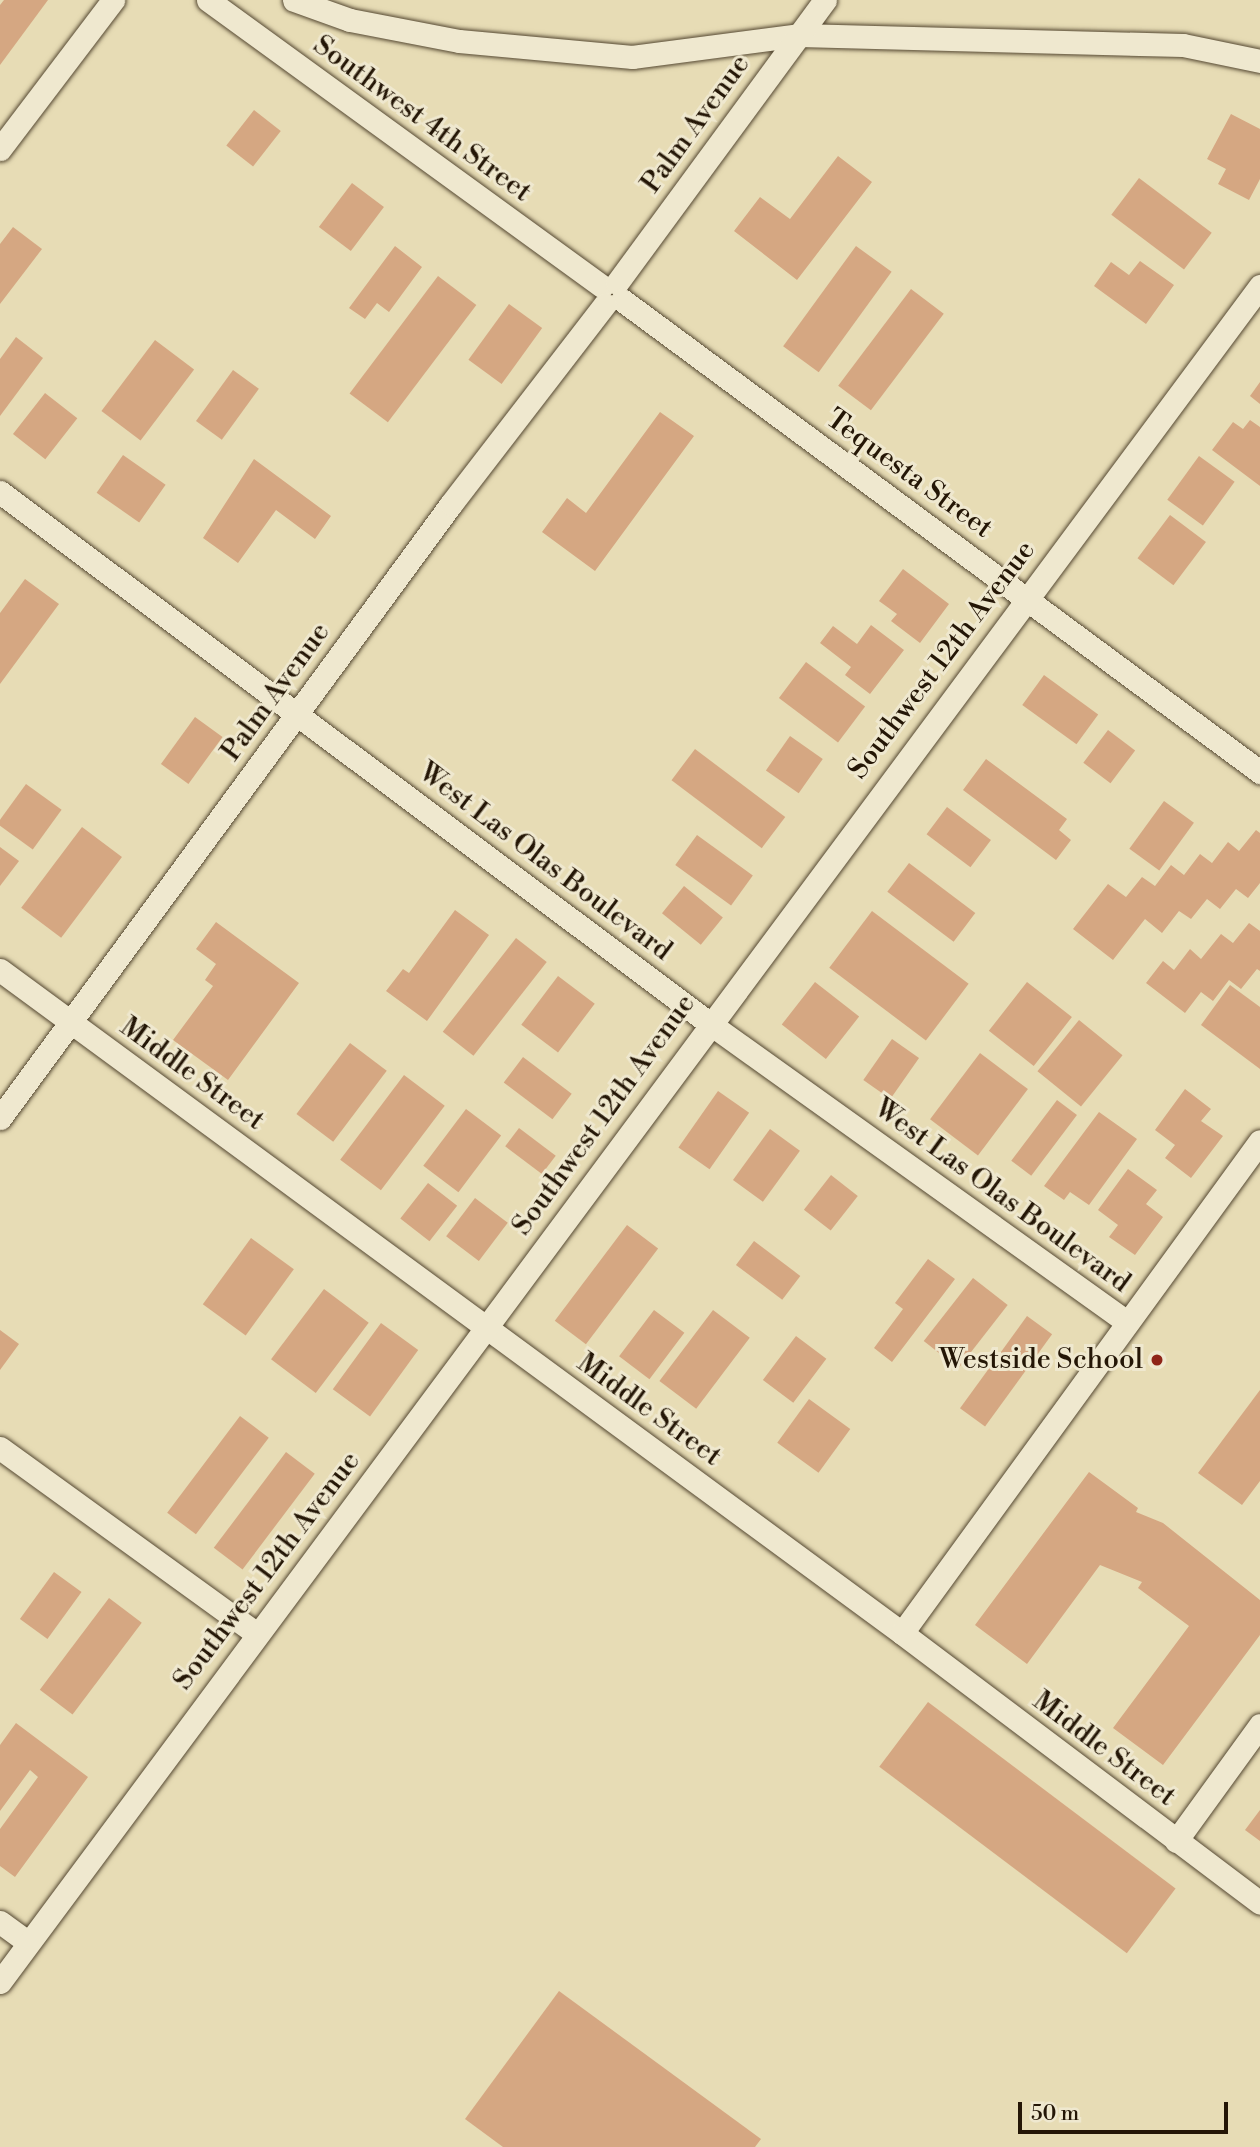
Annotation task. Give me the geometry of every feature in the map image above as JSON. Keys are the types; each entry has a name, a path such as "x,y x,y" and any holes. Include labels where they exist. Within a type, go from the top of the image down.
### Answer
{"street":[{"path":"0,149 113,0"},
{"name":"Southwest 4th Street","path":"208,0 611,293"},
{"path":"294,0 350,20 459,41 632,57 799,34 1183,45 1260,61"},
{"name":"Palm Avenue","path":"0,1118 825,0"},
{"name":"Southwest 12th Avenue","path":"0,1982 709,1023 1259,289"},
{"name":"Tequesta Street","path":"611,293 1260,772"},
{"name":"West Las Olas Boulevard","path":"0,492 298,712 709,1023 1127,1322"},
{"name":"Middle Street","path":"0,970 902,1633 1260,1903"},
{"path":"902,1633 1260,1141"},
{"path":"0,1448 257,1634"},
{"path":"1176,1841 1260,1725"},
{"path":"0,1922 28,1942"}],"building":[{"path":"4,0 48,0 0,65 0,5"},
{"path":"254,110 281,131 253,166 226,145"},
{"path":"1231,114 1260,129 1260,179 1249,200 1218,184 1226,169 1207,159"},
{"path":"838,156 872,182 797,280 734,231 760,197 790,219"},
{"path":"1139,178 1212,233 1184,270 1111,215"},
{"path":"352,183 384,207 351,251 319,227"},
{"path":"13,227 42,249 0,304 0,244"},
{"path":"395,246 422,267 389,312 377,303 365,319 349,308"},
{"path":"856,246 892,272 819,372 783,346"},
{"path":"1140,261 1174,285 1146,324 1094,286 1111,262 1129,275"},
{"path":"438,276 476,305 388,422 350,393"},
{"path":"911,289 944,314 871,410 838,386"},
{"path":"509,304 542,328 502,384 468,360"},
{"path":"16,337 43,358 0,416 0,359"},
{"path":"155,340 194,369 141,441 101,411"},
{"path":"233,370 259,389 222,440 196,421"},
{"path":"1260,382 1260,404 1250,396"},
{"path":"45,393 77,418 45,459 13,434"},
{"path":"660,412 694,436 595,571 542,532 567,498 586,513"},
{"path":"1250,420 1260,427 1260,486 1212,450 1233,422 1243,429"},
{"path":"123,455 166,485 139,523 97,493"},
{"path":"1199,456 1235,482 1203,526 1167,500"},
{"path":"254,459 331,516 315,539 276,510 238,563 203,538"},
{"path":"1170,515 1206,542 1173,585 1138,558"},
{"path":"903,569 949,604 920,643 891,621 897,614 879,601"},
{"path":"25,579 59,604 0,684 0,613"},
{"path":"871,625 904,650 870,694 845,675 851,667 820,643 833,626 857,644"},
{"path":"806,662 865,707 838,742 779,698"},
{"path":"1044,675 1098,714 1076,744 1022,705"},
{"path":"195,717 223,737 188,784 161,764"},
{"path":"1108,730 1135,750 1110,783 1083,763"},
{"path":"790,736 823,759 799,793 766,770"},
{"path":"695,749 785,817 762,848 672,780"},
{"path":"986,759 1067,819 1059,830 1071,840 1056,860 963,790"},
{"path":"26,784 62,810 33,850 0,826 0,820"},
{"path":"1164,801 1194,823 1159,870 1129,849"},
{"path":"947,807 991,840 970,867 927,834"},
{"path":"82,827 122,857 61,938 21,908"},
{"path":"1256,830 1260,833 1260,883 1248,898 1236,889 1220,909 1207,899 1191,919 1179,911 1162,933 1145,919 1113,960 1073,929 1108,884 1126,897 1142,877 1155,886 1171,865 1184,875 1200,854 1212,863 1228,842 1239,851"},
{"path":"697,835 753,876 731,905 675,865"},
{"path":"0,847 19,861 0,886"},
{"path":"909,863 975,913 954,942 887,892"},
{"path":"684,886 723,917 701,945 662,913"},
{"path":"455,910 489,935 427,1021 386,991 403,969 409,973"},
{"path":"872,911 969,984 926,1041 829,968"},
{"path":"216,922 299,983 228,1080 173,1040 213,986 205,980 216,964 196,949"},
{"path":"1249,923 1260,931 1260,971 1257,969 1241,989 1229,980 1213,1001 1201,992 1185,1013 1146,983 1163,961 1174,970 1190,949 1201,959 1221,934 1233,943"},
{"path":"516,938 547,962 473,1056 443,1032"},
{"path":"558,976 595,1004 558,1052 521,1025"},
{"path":"815,982 859,1016 826,1059 782,1025"},
{"path":"1027,982 1072,1017 1034,1066 989,1031"},
{"path":"1230,985 1260,1007 1260,1069 1201,1025"},
{"path":"1079,1020 1123,1055 1081,1107 1037,1071"},
{"path":"892,1039 919,1058 890,1099 863,1080"},
{"path":"350,1043 387,1071 333,1142 296,1114"},
{"path":"980,1053 1028,1089 978,1155 930,1119"},
{"path":"523,1057 572,1094 552,1119 504,1083"},
{"path":"404,1075 445,1106 381,1190 340,1160"},
{"path":"1185,1089 1211,1109 1201,1121 1223,1136 1191,1178 1165,1158 1175,1145 1155,1130"},
{"path":"718,1091 749,1113 710,1169 678,1148"},
{"path":"1057,1100 1077,1115 1031,1176 1011,1161"},
{"path":"466,1109 501,1135 458,1192 423,1166"},
{"path":"1099,1112 1137,1139 1089,1205 1070,1192 1064,1200 1044,1186"},
{"path":"519,1128 556,1156 542,1174 505,1146"},
{"path":"770,1129 800,1151 763,1202 733,1180"},
{"path":"1128,1169 1157,1190 1146,1204 1163,1217 1135,1255 1109,1237 1118,1225 1098,1210"},
{"path":"831,1175 858,1196 831,1231 804,1210"},
{"path":"428,1183 457,1206 429,1241 400,1218"},
{"path":"475,1198 508,1223 479,1261 446,1236"},
{"path":"627,1225 658,1248 586,1344 555,1321"},
{"path":"251,1238 294,1269 246,1335 203,1304"},
{"path":"754,1241 800,1276 782,1300 736,1265"},
{"path":"928,1259 955,1279 892,1362 874,1348 903,1309 895,1303"},
{"path":"973,1278 1008,1305 958,1368 924,1341"},
{"path":"324,1289 369,1323 316,1393 271,1359"},
{"path":"654,1310 684,1333 649,1379 619,1356"},
{"path":"713,1310 750,1338 696,1409 659,1381"},
{"path":"1027,1316 1052,1334 985,1426 960,1408"},
{"path":"381,1323 418,1350 370,1416 333,1389"},
{"path":"0,1330 19,1344 0,1370"},
{"path":"796,1336 826,1359 793,1403 763,1380"},
{"path":"1260,1390 1260,1481 1242,1505 1198,1473"},
{"path":"809,1399 850,1429 819,1473 777,1443"},
{"path":"240,1416 269,1438 196,1534 167,1513"},
{"path":"286,1452 315,1474 243,1570 214,1548"},
{"path":"1089,1472 1138,1508 1136,1512 1163,1523 1260,1600 1260,1635 1163,1765 1113,1728 1189,1626 1138,1588 1142,1582 1100,1565 1027,1664 975,1625"},
{"path":"54,1572 82,1592 47,1639 20,1619"},
{"path":"109,1598 142,1623 73,1715 40,1690"},
{"path":"928,1702 1176,1889 1127,1953 879,1767"},
{"path":"16,1723 88,1777 15,1877 0,1866 0,1829 38,1777 30,1770 0,1811 0,1745"},
{"path":"1260,1810 1260,1841 1245,1830"},
{"path":"559,1991 761,2139 755,2147 503,2147 465,2119"}],"place":[{"name":"Westside School","path":"1157,1360"}]}
